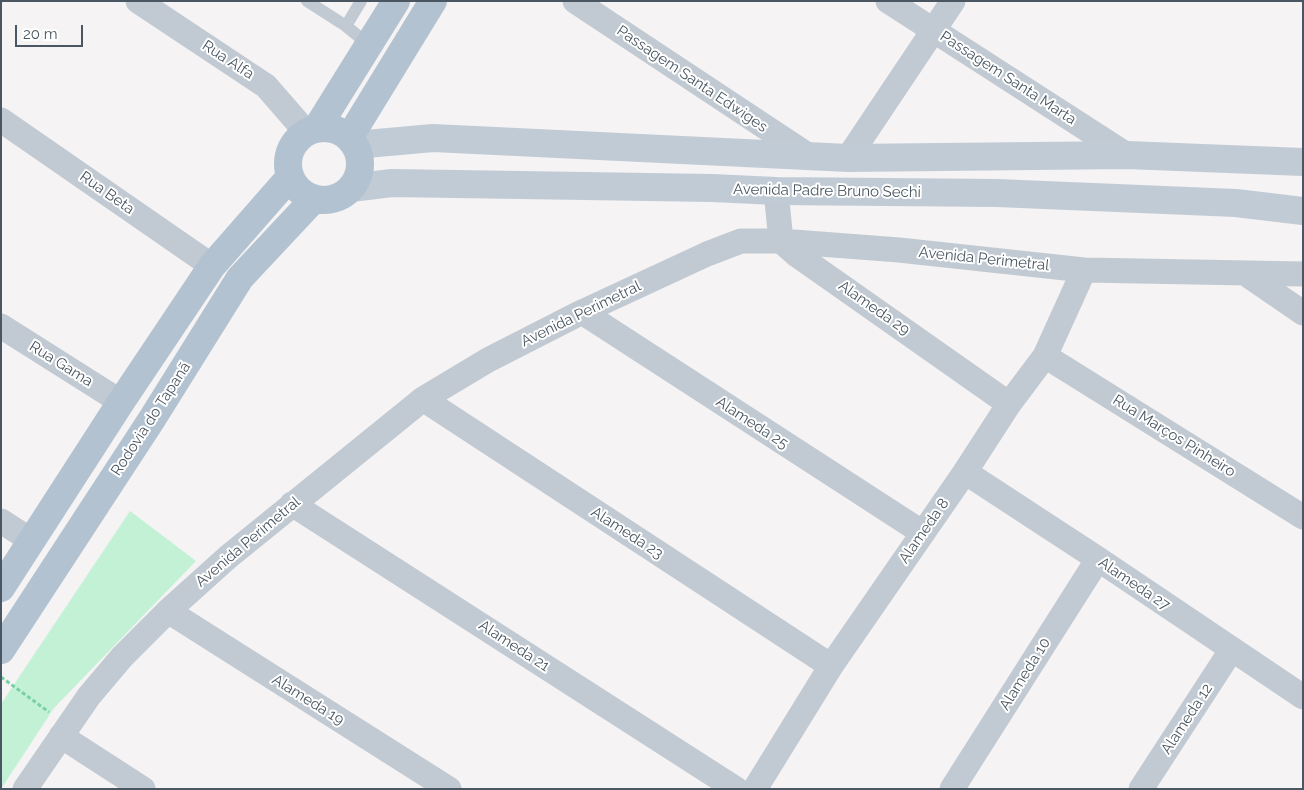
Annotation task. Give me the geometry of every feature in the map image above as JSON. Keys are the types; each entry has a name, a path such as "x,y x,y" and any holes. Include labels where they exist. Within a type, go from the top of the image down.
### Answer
{"main road":[{"path":"312,130 396,1"},
{"path":"352,142 433,1"},
{"path":"328,128 341,132 352,142 360,163 358,176 351,188 334,199 324,200 314,199 299,190 290,177 289,157 292,147 298,138 312,130 328,128"},
{"path":"352,142 433,138 848,158 1127,155 1303,162"},
{"path":"1,588 120,402 212,266 290,177"},
{"name":"Avenida Padre Bruno Sechi","path":"351,188 392,183 1017,194 1236,203 1303,211"},
{"name":"Rodovia do Tapanã","path":"1,650 152,419 240,278 314,199"}],"street":[{"name":"Rua Alfa","path":"138,1 266,86 312,130"},
{"name":"Passagem Santa Edwiges","path":"575,1 809,156"},
{"name":"Passagem Santa Marta","path":"888,1 1127,155"},
{"path":"848,158 953,1"},
{"name":"Rua Beta","path":"1,120 212,266"},
{"path":"776,191 780,241"},
{"name":"Avenida Perimetral","path":"25,789 90,696 122,657 168,611 228,557 423,399 488,360 582,312 706,254 741,241 780,241 898,250 1084,270 1303,274"},
{"name":"Alameda 29","path":"780,241 1009,404"},
{"name":"Alameda 8","path":"755,789 831,666 965,472 1009,404 1046,356 1084,270"},
{"path":"1246,274 1303,313"},
{"name":"Alameda 25","path":"582,312 922,534"},
{"name":"Rua Gama","path":"1,326 120,402"},
{"name":"Rua Marços Pinheiro","path":"1046,356 1303,517"},
{"name":"Alameda 23","path":"423,399 831,666"},
{"name":"Alameda 27","path":"965,472 1303,697"},
{"name":"Alameda 21","path":"292,504 736,789"},
{"path":"1,521 32,541"},
{"name":"Alameda 10","path":"952,789 1098,559"},
{"name":"Alameda 19","path":"168,611 449,789"},
{"name":"Alameda 12","path":"1141,789 1232,649"},
{"path":"65,731 143,789"}],"lane":[{"path":"307,1 346,26 369,45"},
{"path":"346,26 361,1"}],"path":[{"path":"1,677 65,731"}],"green space":[{"path":"130,511 196,561 54,708 1,789 1,704"}]}
